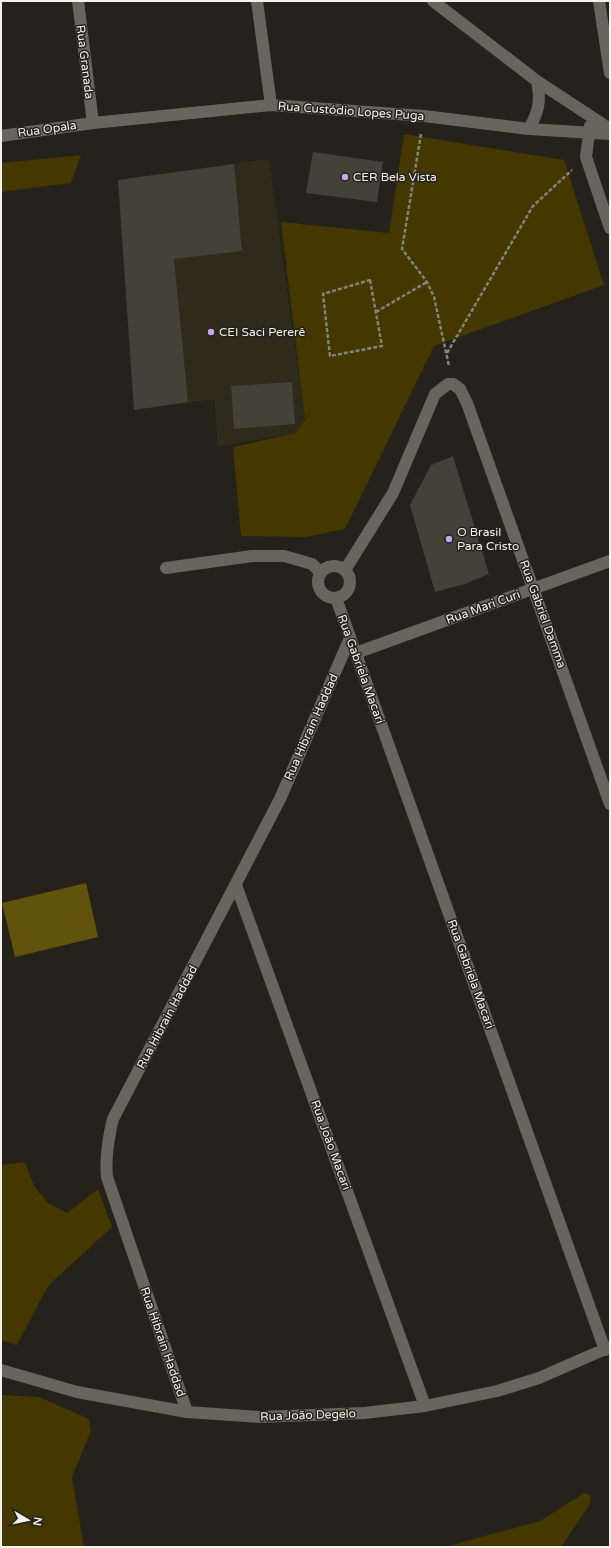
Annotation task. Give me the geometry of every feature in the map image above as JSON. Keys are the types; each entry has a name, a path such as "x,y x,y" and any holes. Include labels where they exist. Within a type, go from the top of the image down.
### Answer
{"street":[{"name":"Rua Granada","path":"78,1 93,123"},
{"path":"257,1 271,105"},
{"path":"433,1 537,81 610,129"},
{"path":"599,1 610,73"},
{"path":"529,129 536,115 540,95 537,81"},
{"name":"Rua Custódio Lopes Puga","path":"93,123 271,105 424,116 529,129 610,134"},
{"path":"592,117 586,157 610,228"},
{"name":"Rua Opala","path":"1,136 93,123"},
{"path":"345,570 393,493 435,394 448,384 453,384"},
{"name":"Rua Gabriel Damma","path":"453,384 460,389 467,403 610,804"},
{"path":"166,568 252,556 284,556 312,564 321,573"},
{"name":"Rua Mari Curi","path":"356,653 610,561"},
{"path":"335,566 345,570 348,574 350,585 345,594 336,598 322,592 318,583 321,573 325,569 335,566"},
{"name":"Rua Gabriela Macari","path":"336,598 608,1348"},
{"name":"Rua Hibrain Haddad","path":"187,1412 107,1177 106,1162 108,1140 113,1119 280,800 350,638"},
{"name":"Rua João Macari","path":"236,885 426,1406"},
{"name":"Rua João Degelo","path":"1,1370 77,1392 187,1412 260,1417 364,1413 426,1406 497,1391 539,1378 608,1348"}],"path":[{"path":"424,116 402,249 427,282 434,297 453,384"},
{"path":"447,353 533,206 586,157"},
{"path":"370,280 376,312 382,346 330,356 323,294 370,280"},
{"path":"376,312 427,282"}],"shaded area":[{"path":"404,134 564,160 604,285 434,346 345,529 307,537 241,536 233,447 296,433 305,420 281,222 389,233"},
{"path":"81,155 71,183 1,192 1,163"},
{"name":"CEI Saci Pererê","path":"269,159 305,420 296,433 217,447 215,399 134,410 118,180"},
{"path":"86,883 98,937 15,957 2,903"},
{"path":"25,1162 34,1186 48,1203 67,1213 98,1189 112,1227 48,1286 17,1345 1,1340 1,1165"},
{"path":"1,1395 39,1397 89,1419 91,1431 72,1477 84,1547 1,1547"},
{"path":"584,1493 591,1495 590,1504 561,1547 444,1547 540,1521"}],"building":[{"name":"CER Bela Vista","path":"313,152 383,162 377,202 306,193"},
{"path":"234,164 242,251 174,259 188,402 134,410 118,180"},
{"path":"292,382 295,424 234,429 231,386"},
{"name":"O Brasil Para Cristo","path":"453,456 489,574 465,584 435,592 410,505 431,465"}],"place":[{"name":"CER Bela Vista","path":"345,177"},
{"name":"CEI Saci Pererê","path":"211,332"},
{"name":"O Brasil Para Cristo","path":"449,539"}]}
